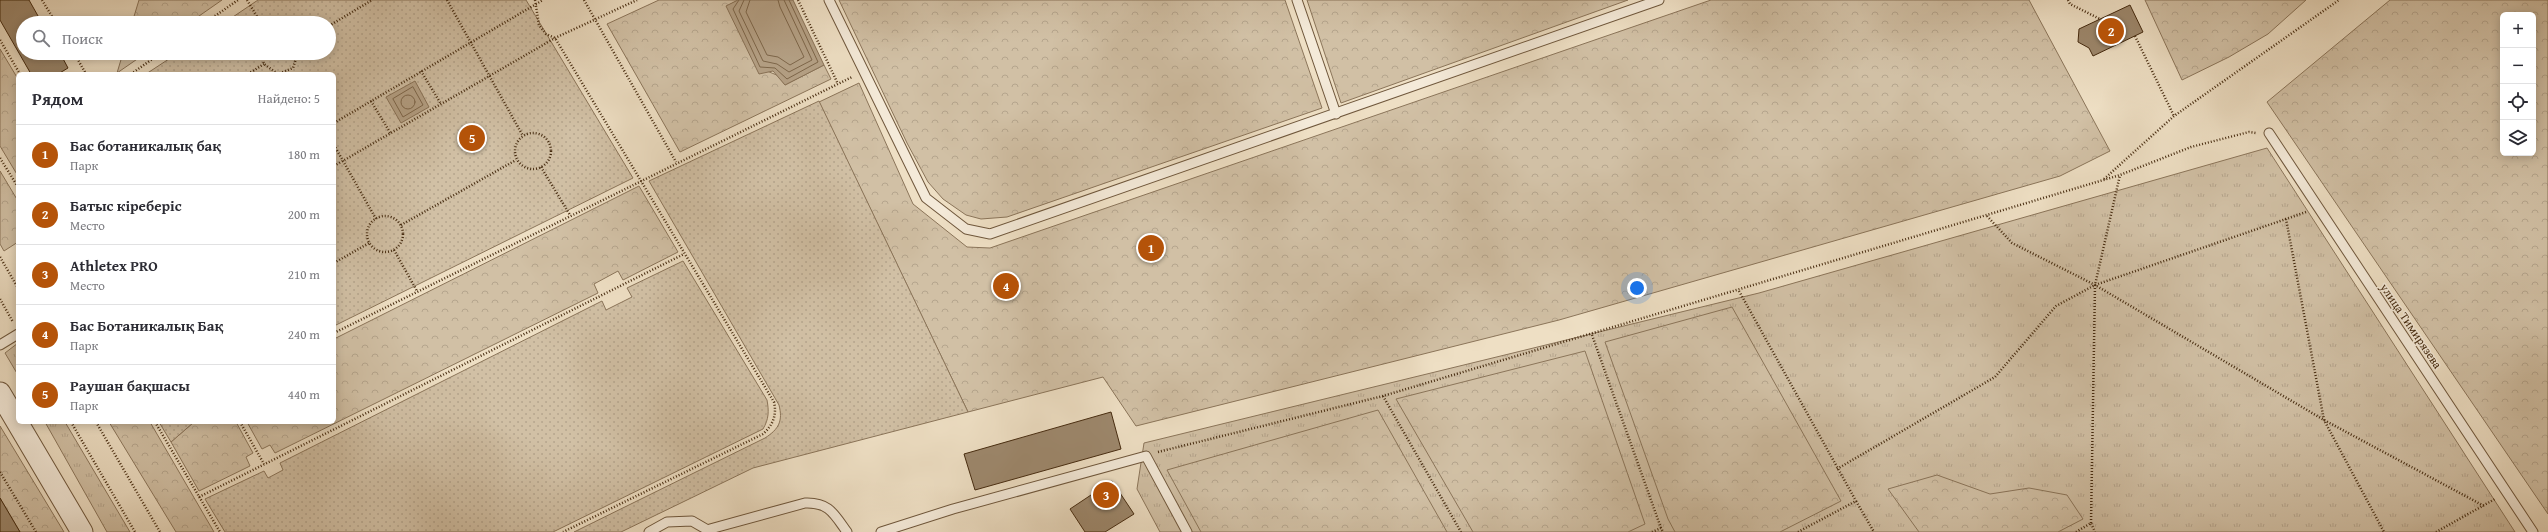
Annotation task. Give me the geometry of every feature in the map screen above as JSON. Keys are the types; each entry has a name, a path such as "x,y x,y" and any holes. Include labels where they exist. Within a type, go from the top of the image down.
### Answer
{"street":[{"path":"0,393 16,420"},
{"path":"18,424 82,532"}],"lane":[{"path":"829,0 926,198 966,229 990,234 1659,0"},
{"path":"1297,0 1336,114"},
{"name":"улица Тимирязева","path":"2269,133 2533,532"},
{"path":"0,345 16,335"},
{"path":"881,532 953,509 1146,456 1187,532"},
{"path":"649,532 667,522 692,521 711,531 805,503 819,503 831,510 847,532"}],"path":[{"path":"42,0 52,16"},
{"path":"215,16 238,0"},
{"path":"247,0 257,16"},
{"path":"336,22 372,0"},
{"path":"447,0 523,136"},
{"path":"535,0 537,3 535,14 539,25 546,34 555,38 774,402 776,411 771,427 763,434 564,532"},
{"path":"336,122 543,0"},
{"path":"584,0 676,162"},
{"path":"336,165 555,38 637,0"},
{"path":"798,0 838,84"},
{"path":"2068,0 2070,4 2100,19"},
{"path":"2102,181 2174,116 2338,0"},
{"path":"2135,36 2174,116"},
{"path":"0,40 19,72"},
{"path":"78,60 85,72"},
{"path":"134,72 151,60"},
{"path":"263,60 264,64 275,72"},
{"path":"284,72 290,70 297,63 297,60"},
{"path":"251,72 264,64"},
{"path":"422,71 441,104"},
{"path":"336,331 640,179 863,71"},
{"path":"371,101 391,134"},
{"path":"533,132 539,134 549,142 551,154 546,164 536,169 525,168 516,160 514,147 523,136 533,132"},
{"path":"1146,456 1383,396 1592,335 2120,176 2191,147 2249,132 2269,133"},
{"path":"336,149 376,218"},
{"path":"0,158 16,184"},
{"path":"401,225 516,160"},
{"path":"541,167 570,215"},
{"path":"2095,532 2090,524 2095,285 2120,176"},
{"path":"1837,469 1995,377 2056,306 2095,285 2319,208"},
{"path":"386,216 392,217 401,225 404,237 394,250 383,253 369,244 367,231 376,218 386,216"},
{"path":"1987,216 2012,243 2095,285 2324,420 2484,506"},
{"path":"2286,219 2324,420 2384,532"},
{"path":"336,262 369,244"},
{"path":"394,250 417,291"},
{"path":"199,497 684,254"},
{"path":"0,257 16,285"},
{"path":"1739,291 1837,469 1874,532"},
{"path":"0,299 14,324"},
{"path":"1592,335 1663,532"},
{"path":"1383,396 1461,532"},
{"path":"72,424 135,532"},
{"path":"97,424 160,532"},
{"path":"156,424 220,532"},
{"path":"241,424 264,464"},
{"path":"0,472 36,532"},
{"path":"2436,532 2507,492"},
{"path":"1798,532 1856,501"},
{"path":"2076,532 2090,524"},
{"path":"1652,532 1661,528"}],"green space":[{"path":"139,0 222,0 199,16 134,16"},
{"path":"258,0 526,0 633,178 336,325 336,72 149,72 167,60 336,60 336,16 234,16"},
{"path":"659,0 738,0 727,6 767,71 779,76 785,85 824,65 831,79 680,152 607,24"},
{"path":"839,0 1285,0 1322,108 1007,217 981,219 966,215 943,199 928,182 907,143"},
{"path":"1307,0 1628,0 1341,103"},
{"path":"1711,0 2029,0 2110,151 2060,176 1559,320 1136,426 1103,377 968,412 819,102 859,83 913,204 967,247 990,248"},
{"path":"2145,0 2306,0 2268,34 2229,57 2182,80"},
{"path":"2390,0 2548,0 2548,514 2267,102"},
{"path":"0,49 16,76 16,173 0,146"},
{"path":"121,60 136,60 118,72"},
{"path":"819,101 968,412 753,468 621,532 574,532 765,438 777,428 780,420 779,405 649,181"},
{"path":"2267,148 2515,532 1160,532 1137,489 1144,443 1759,293"},
{"path":"0,171 16,198 16,243 4,251 0,244"},
{"path":"639,186 678,252 623,280 618,271 594,284 598,293 336,423 336,338"},
{"path":"683,261 767,400 768,415 763,429 553,532 225,532 205,499 264,471 268,478 283,470 280,463 602,301 606,310 632,297 627,288"},
{"path":"1732,307 1841,501 1780,532 1675,532 1668,519 1605,342"},
{"path":"16,345 16,372 5,353"},
{"path":"1585,351 1645,524 1628,532 1473,532 1396,399"},
{"path":"1378,410 1447,532 1201,532 1167,470"},
{"path":"46,424 66,424 130,532 107,532"},
{"path":"110,424 151,424 214,532 176,532"},
{"path":"160,424 192,424 171,442"},
{"path":"192,424 237,424 253,453 246,457 250,466 199,491 171,442"},
{"path":"248,424 334,424 275,453 270,445 262,449"},
{"path":"0,426 64,532 20,532 0,498"},
{"path":"1937,475 1990,494 2029,488 2067,495 2083,519 2058,532 1919,532 1888,489"}],"water":[{"path":"738,0 793,0 824,65 785,85 773,71 759,74 726,6"},
{"path":"415,81 429,107 401,123 386,97"}],"building":[{"path":"0,0 29,0 38,16 16,16 16,48 0,20"},
{"path":"2130,5 2143,32 2093,56 2089,48 2078,42 2079,29"},
{"path":"23,60 64,60 68,68 61,72 30,72"},
{"path":"1111,412 1121,449 975,490 964,454"},
{"path":"1112,481 1134,514 1105,532 1085,532 1070,509"},
{"path":"0,498 20,532 0,532"}],"place":[{"name":"Батыс кіреберіс","path":"2111,31"},
{"name":"Раушан бақшасы","path":"472,138"},
{"name":"Бас ботаникалық бақ","path":"1151,248"},
{"name":"Бас Ботаникалық Бақ","path":"1006,286"},
{"name":"Athletex PRO","path":"1106,495"}]}
